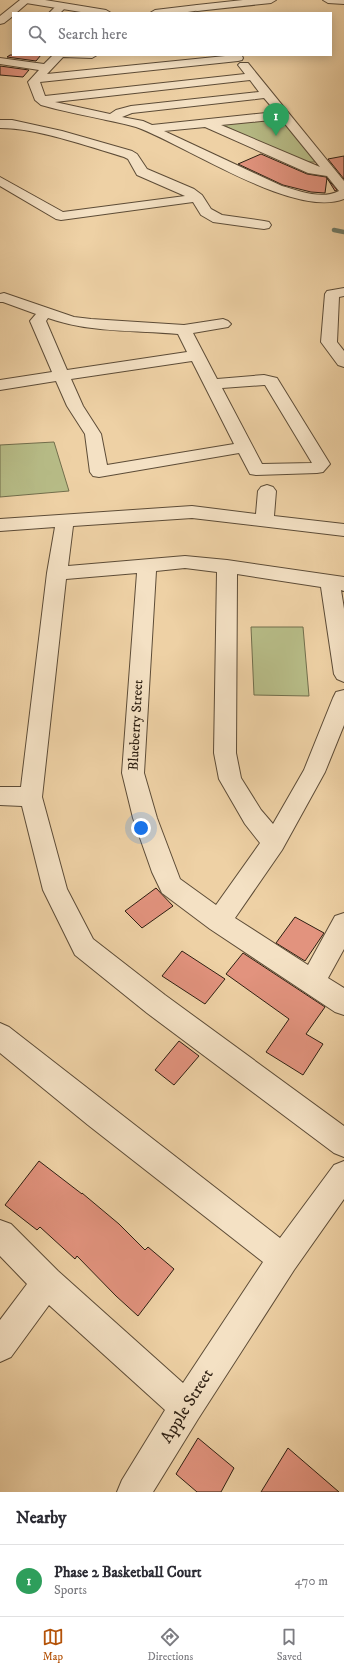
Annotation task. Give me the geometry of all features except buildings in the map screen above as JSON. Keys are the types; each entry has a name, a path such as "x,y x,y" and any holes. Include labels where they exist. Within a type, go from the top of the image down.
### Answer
{"street":[{"path":"0,21 26,0 58,10 87,12"},
{"path":"190,0 198,11"},
{"path":"176,12 198,11 271,0"},
{"path":"328,0 344,1"},
{"path":"1,62 12,52"},
{"path":"58,56 34,82 41,100 50,106 139,124 284,191 326,198 332,198 344,194"},
{"path":"36,79 237,56 344,189"},
{"path":"1,62 46,68"},
{"path":"41,100 253,76"},
{"path":"111,118 120,113 131,110 268,94"},
{"path":"151,129 285,115"},
{"path":"0,124 12,124 62,135 128,154 133,157 142,172 189,192 197,198 206,212 218,219 264,225"},
{"path":"206,124 313,170 331,173"},
{"path":"0,181 61,216 197,198"},
{"path":"344,292 332,294 329,342 344,362"},
{"path":"0,298 4,298 71,321 91,324 184,330 224,324"},
{"path":"44,312 38,320 81,417 93,434 99,472 244,447"},
{"path":"184,330 256,470 316,468 321,464 271,381 264,380 213,384"},
{"path":"0,385 198,355"},
{"path":"265,520 267,491"},
{"path":"0,524 192,512 344,530"},
{"path":"65,520 57,573 31,797 56,890 84,947 156,1004 344,1143"},
{"path":"57,573 185,562 227,566 337,583 344,674"},
{"name":"Blueberry Street","path":"147,566 133,773 145,818 164,872 171,886 219,920 344,1003"},
{"path":"227,566 225,753 230,779 252,817 274,843"},
{"path":"219,920 274,843 314,772 344,698"},
{"path":"0,796 31,797"},
{"path":"313,982 344,924"},
{"path":"0,1036 104,1120 283,1259"},
{"name":"Apple Street","path":"134,1492 186,1407 283,1259 344,1175"},
{"path":"0,1235 47,1282 186,1407"},
{"path":"0,1346 47,1282"}],"green space":[{"path":"280,117 318,162 304,162 266,146 221,124"},
{"path":"54,442 69,491 0,497 0,445"},
{"path":"251,627 303,627 309,696 254,695"}],"waterway":[{"path":"334,230 344,232"}],"place":[{"name":"Phase 2 Basketball Court","path":"276,136"}]}
